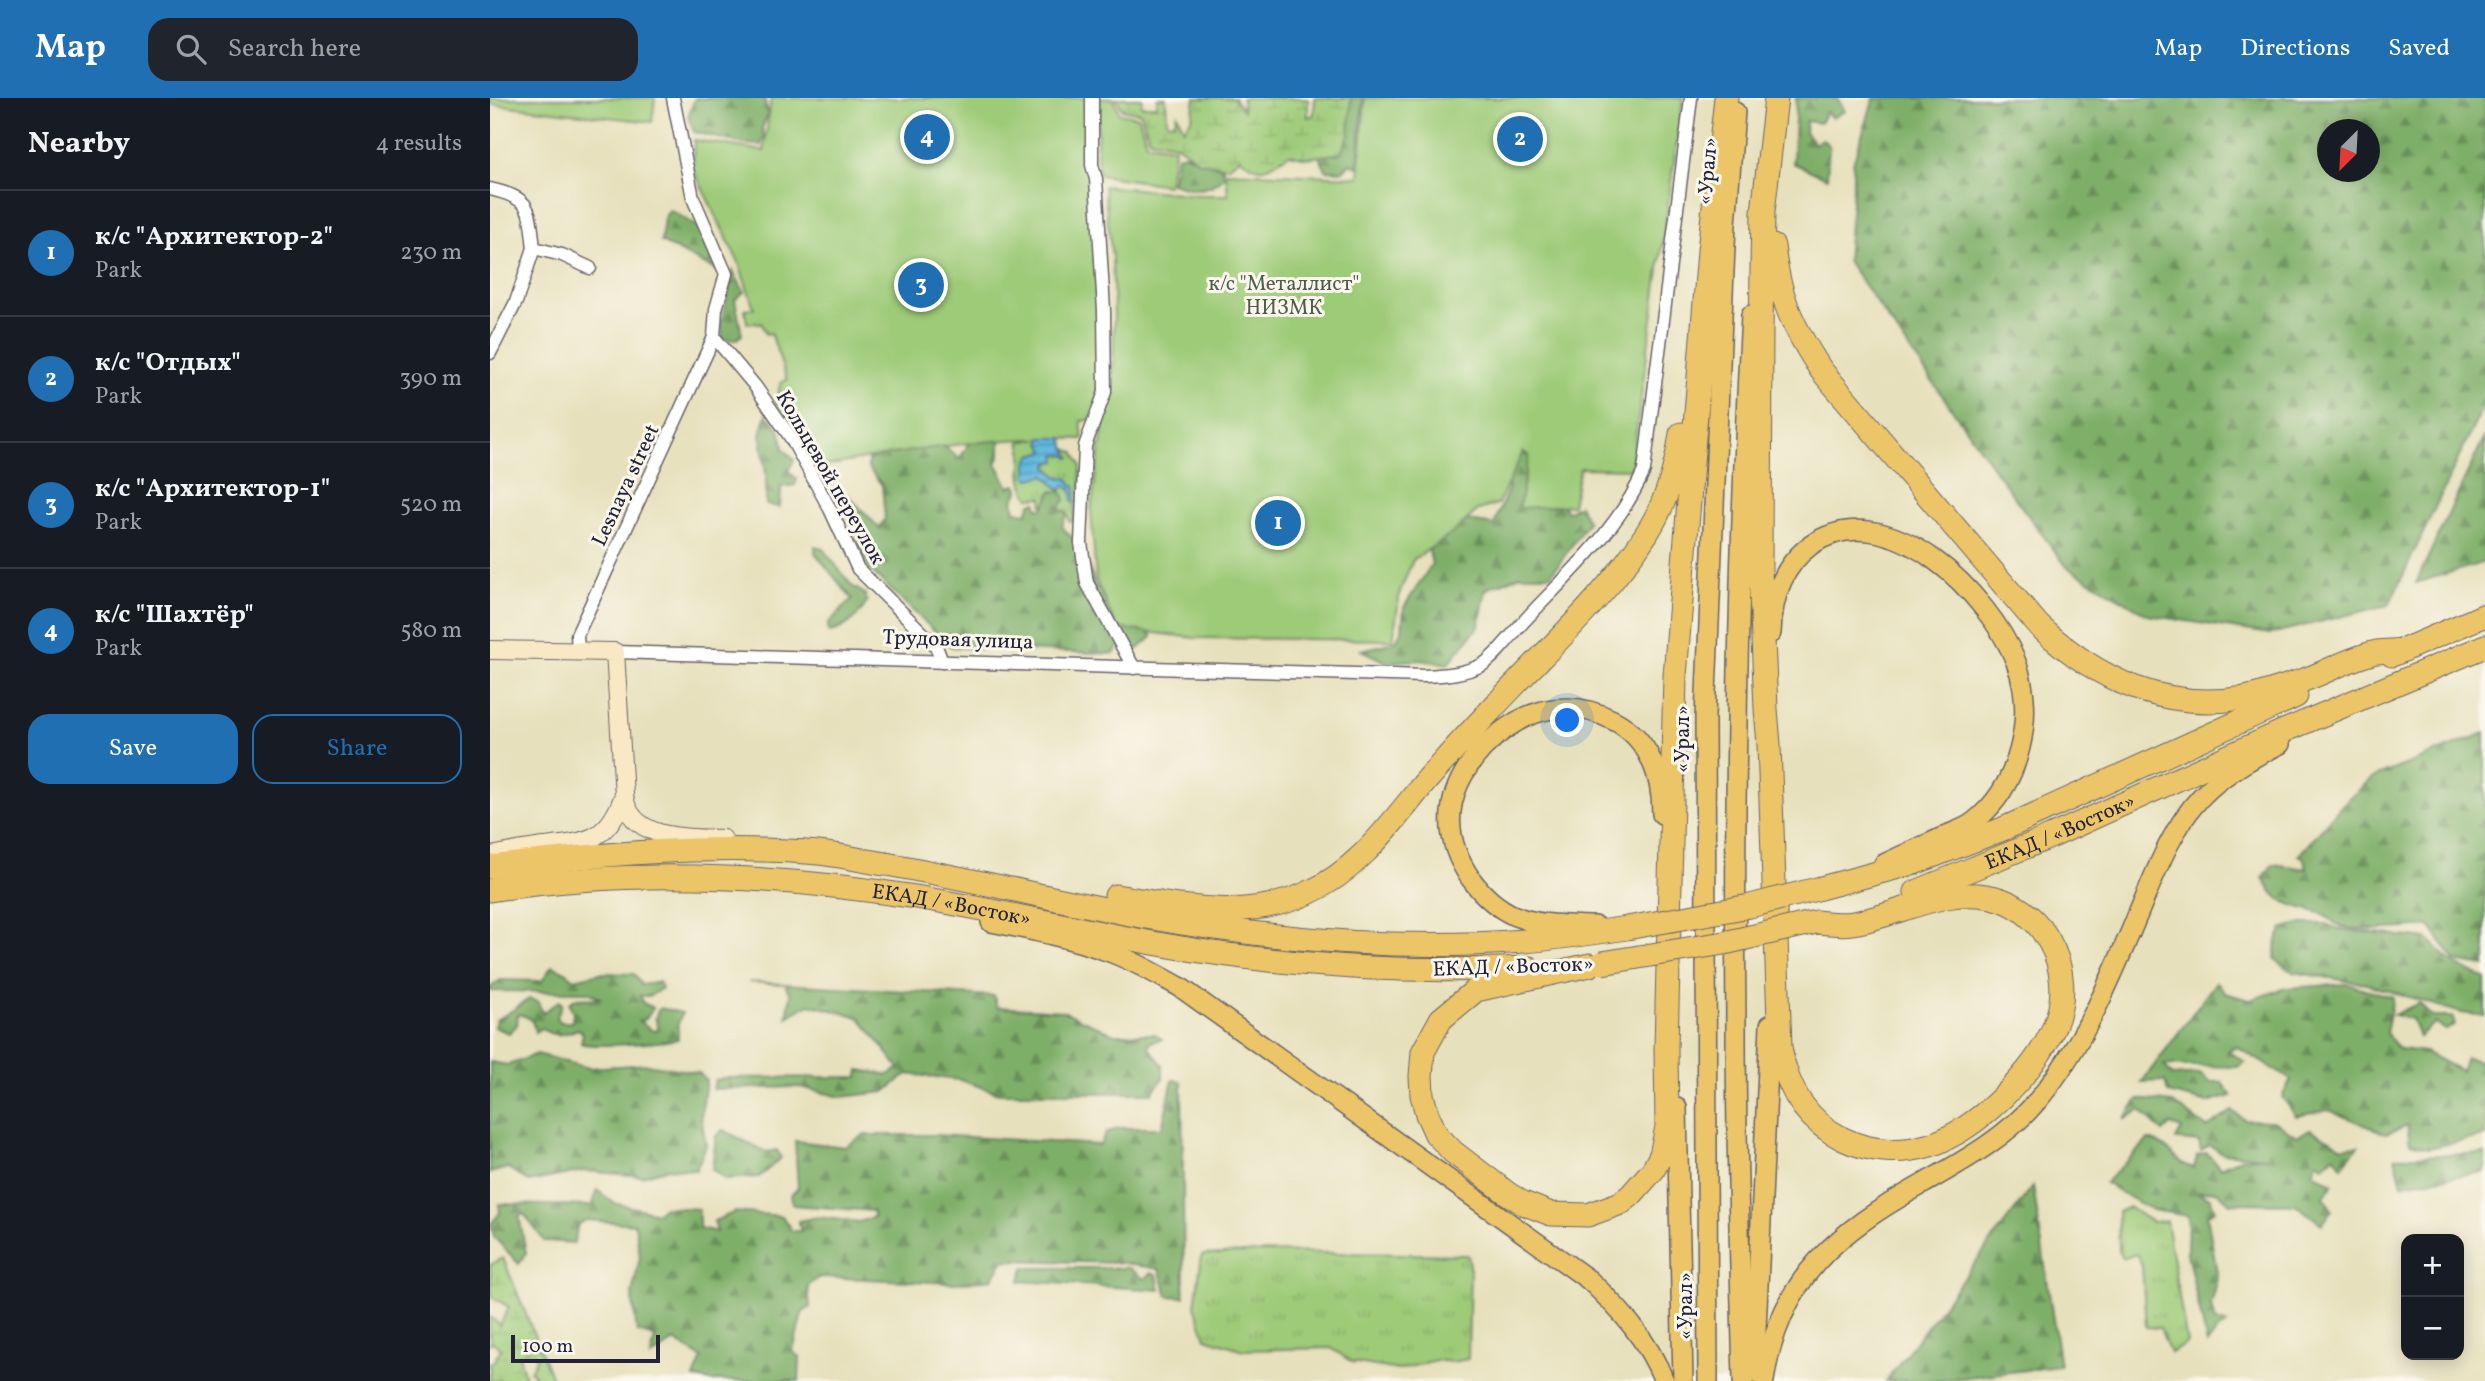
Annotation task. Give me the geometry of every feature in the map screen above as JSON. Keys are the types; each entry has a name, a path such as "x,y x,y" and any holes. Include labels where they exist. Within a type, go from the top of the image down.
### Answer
{"highway":[{"path":"1596,964 1476,990 1441,1019 1423,1052 1420,1076 1422,1095 1436,1134 1453,1152 1507,1193 1523,1203 1551,1214 1588,1215 1607,1210 1632,1195 1653,1170 1661,1155 1667,1126 1665,1048 1669,985 1675,676 1709,251 1726,98"},
{"path":"1776,98 1772,235 1784,303 1797,333 1821,370 1860,417 2007,590 2039,626 2068,652 2093,669 2127,686 2158,695 2217,700 2257,695 2305,680 2375,652 2404,650 2485,615"},
{"path":"1776,98 1763,212 1760,568 1780,1047 1784,1069 1795,1094 1810,1115 1835,1135 1867,1148 1907,1150 1930,1145 1972,1123 2012,1086 2031,1064 2054,1027 2062,989 2055,951 2034,920 2002,900 1979,895 1950,896 1852,923 1816,922"},
{"path":"1035,893 1102,894 1212,910 1241,910 1272,906 1307,894 1348,869 1374,844 1426,781 1608,583 1646,536 1671,483 1679,450 1694,328 1709,251"},
{"name":"ЕКАД / «Восток»","path":"490,890 645,877 732,877 812,883 927,899 1245,958 1393,969 1510,969 1596,964 1724,943 1816,922 1894,900 2050,837 2272,736 2485,646"},
{"name":"ЕКАД / «Восток»","path":"490,867 639,853 788,851 820,853 897,866 1158,919 1257,933 1365,942 1493,942 1627,928 1750,906 1914,863 2003,830 2249,717 2404,650"}],"main road":[{"name":"«Урал»","path":"1708,1381 1705,717 1726,224 1736,98"},
{"path":"1743,1381 1735,1028 1739,678 1750,321 1766,98"},
{"path":"1769,745 1772,615 1779,585 1788,567 1802,552 1817,542 1847,531 1862,530 1891,535 1909,542 1937,562 1995,622 2017,665 2024,709 2019,753 2002,793 1973,824 1826,888"},
{"name":"Трудовая улица","path":"490,650 615,652"},
{"path":"615,652 624,795 639,822 661,834 685,838 760,841 788,851"},
{"path":"1764,1381 1774,1336 1784,1310 1796,1287 1812,1266 1842,1236 1868,1217 2002,1135 2054,1080 2103,997 2175,834 2200,798 2217,781 2243,763 2323,725 2354,702"},
{"path":"1627,928 1547,924 1516,916 1480,891 1457,854 1450,819 1452,802 1463,773 1494,737 1529,714 1549,708 1568,708 1607,717 1620,723 1646,748 1656,769 1662,793 1662,899 1668,942"},
{"path":"490,856 578,844 594,838 614,820 624,795"},
{"path":"927,899 972,918 1070,939 1108,951 1142,965 1180,987 1589,1280 1614,1303 1636,1329 1651,1352 1664,1381"},
{"path":"1754,1381 1775,924"},
{"path":"1669,985 1675,1059 1683,1381"}],"street":[{"path":"673,98 693,198 726,274 716,309 714,337"},
{"path":"1091,98 1092,164 1096,179 1104,310 1105,392 1085,446 1081,543 1087,583 1134,667"},
{"name":"Трудовая улица","path":"615,652 1424,676 1457,674 1485,663 1572,572 1633,498 1644,471 1691,98"},
{"path":"490,189 519,198 529,209 534,248 516,302 490,353"},
{"path":"534,248 562,255 590,268"},
{"name":"Lesnaya street","path":"578,651 577,635 714,337"},
{"name":"Кольцевой переулок","path":"714,337 755,386 791,438 830,509 858,569 936,646 942,662"}],"green space":[{"path":"490,98 655,98 652,122 490,104"},
{"path":"695,98 764,98 768,114 762,128 764,137 761,145 744,144 694,132 688,117"},
{"path":"771,98 1088,98 1099,396 1090,420 1081,421 1083,439 954,445 827,466 817,459 809,460 775,404 781,382 787,380 771,333 766,334 761,323 747,323 745,309 754,308 738,261 693,169 694,140 764,151"},
{"path":"1098,98 1113,98 1119,113 1139,117 1146,143 1175,147 1168,185 1100,175 1097,160"},
{"path":"1116,98 1142,98 1141,106 1157,106 1157,98 1166,98 1167,122 1174,123 1177,114 1184,129 1192,118 1195,98 1235,98 1243,110 1242,98 1308,98 1308,117 1314,115 1315,98 1351,98 1349,135 1341,153 1307,158 1289,154 1264,168 1254,167 1240,158 1227,167 1198,161 1176,144 1149,139 1141,113 1122,109"},
{"path":"1318,98 1363,98 1358,167 1350,163 1343,171 1326,170 1313,145"},
{"name":"к/с \"Металлист\" НИЗМК","path":"1365,98 1683,98 1631,469 1580,468 1572,505 1519,508 1529,455 1523,452 1498,504 1478,510 1450,535 1413,560 1400,591 1393,640 1194,638 1117,628 1096,581 1091,509 1108,394 1113,394 1112,257 1104,186 1228,195 1226,172 1359,177"},
{"path":"1796,98 1837,98 1845,111 1832,118 1826,112 1820,123 1806,121 1805,132 1815,144 1822,139 1829,146 1827,178 1793,163"},
{"path":"1874,98 2485,98 2485,402 2389,605 2270,634 2148,615 2067,567 1847,261 1853,163"},
{"path":"1185,154 1223,168 1224,177 1211,186 1199,189 1171,183 1177,156"},
{"path":"670,210 701,229 719,264 717,271 661,242 664,218"},
{"path":"733,271 744,292 735,299 742,335 735,340 723,339 721,322"},
{"path":"766,415 779,429 783,448 794,460 788,471 797,479 795,485 781,487 780,507 766,505 766,474 761,435"},
{"path":"976,432 1000,437 1000,456 996,463 1009,487 1016,485 1019,490 1013,500 1015,511 1027,513 1031,503 1036,502 1039,509 1043,508 1052,491 1062,492 1065,500 1059,508 1067,513 1062,526 1083,553 1095,587 1108,590 1137,624 1152,631 1152,637 1135,652 1119,646 1114,654 951,647 868,568 857,541 858,526 840,507 849,496 879,528 885,519 882,485 868,468 868,460 934,440 960,458"},
{"path":"2485,436 2485,562 2416,583"},
{"path":"1042,438 1045,451 1032,455 1027,463 1031,479 1045,475 1061,491 1065,485 1072,491 1072,501 1075,501 1069,479 1057,476 1048,467 1056,455 1070,456 1066,449 1074,452 1081,465 1080,502 1075,504 1074,520 1070,522 1067,513 1043,508 1042,497 1030,498 1022,482 1023,455 1020,442"},
{"path":"1507,449 1531,457 1567,512 1579,505 1588,522 1551,575 1521,575 1486,589 1479,626 1448,664 1419,660 1386,662 1361,650 1395,642 1402,631 1404,607 1432,564 1429,551 1442,532 1462,521 1494,525 1509,487 1501,476"},
{"path":"815,546 823,549 852,586 865,594 867,602 850,622 834,631 828,632 828,624 852,599 815,553"},
{"path":"2485,733 2485,966 2455,961 2430,926 2375,929 2343,927 2320,913 2287,903 2274,894 2263,878 2273,864 2307,869 2303,857 2299,855 2342,805 2372,778"},
{"path":"2299,924 2326,924 2338,929 2428,939 2449,960 2485,978 2485,1016 2461,1013 2367,984 2293,972 2275,959 2277,940 2283,928"},
{"path":"552,966 574,979 600,973 634,974 641,985 659,982 662,988 650,996 640,996 643,1003 653,1008 646,1019 639,1021 653,1031 659,1030 656,1017 660,1008 682,1013 678,1024 678,1039 628,1044 581,1043 583,1033 578,1029 559,1034 541,1028 535,1032 530,1019 518,1014 517,1025 509,1033 494,1027 497,1019 530,999 538,1001 542,1013 559,1001 562,1004 556,1019 572,1022 573,1012 569,1003 575,999 600,998 589,992 490,991 500,980 542,981"},
{"path":"2216,982 2225,993 2250,1000 2286,988 2347,984 2393,997 2386,1033 2399,1049 2425,1052 2461,1071 2466,1058 2480,1061 2485,1067 2485,1136 2429,1148 2410,1143 2407,1125 2386,1134 2329,1110 2296,1116 2282,1097 2291,1080 2237,1047 2228,1051 2245,1062 2238,1067 2164,1065 2173,1076 2201,1074 2209,1082 2221,1082 2232,1096 2208,1103 2168,1093 2165,1081 2142,1082"},
{"path":"784,984 994,996 997,1007 1063,1011 1114,1034 1155,1034 1162,1039 1150,1042 1149,1048 1163,1065 1163,1078 1152,1093 999,1093 960,1080 907,1074 885,1092 841,1097 800,1087 713,1089 715,1080 726,1078 858,1077 859,1070 889,1075 899,1068 859,1017 809,1004 787,1017 791,994"},
{"path":"2419,1003 2432,1017 2452,1017 2455,1024 2446,1030 2434,1023 2419,1037 2412,1019 2394,1015"},
{"path":"537,1054 589,1068 647,1064 699,1073 706,1080 701,1116 706,1145 696,1170 669,1168 642,1176 584,1171 529,1182 508,1168 490,1173 490,1062 508,1065"},
{"path":"1173,1080 1182,1082 1184,1297 1168,1296 1159,1269 1123,1263 1004,1260 992,1279 955,1283 819,1277 808,1286 810,1307 802,1313 793,1352 800,1357 799,1381 712,1381 694,1378 702,1358 674,1341 651,1357 655,1337 637,1332 632,1294 640,1257 635,1224 586,1220 578,1224 574,1243 544,1241 524,1214 519,1216 526,1253 519,1264 494,1237 491,1224 500,1213 499,1204 592,1206 597,1190 614,1203 657,1213 664,1207 699,1209 699,1228 717,1232 714,1221 735,1212 782,1216 792,1231 801,1231 798,1221 818,1217 859,1222 874,1217 873,1211 793,1205 791,1195 798,1188 795,1141 845,1147 864,1135 937,1135 1100,1145 1106,1133 1118,1128 1162,1128"},
{"path":"2138,1099 2173,1103 2207,1128 2232,1111 2245,1120 2273,1121 2298,1136 2310,1129 2343,1147 2358,1146 2342,1166 2334,1155 2324,1166 2317,1161 2313,1173 2333,1183 2324,1197 2332,1210 2322,1224 2295,1204 2230,1203 2217,1191 2197,1192 2210,1198 2215,1210 2207,1215 2218,1279 2211,1305 2215,1321 2227,1324 2217,1331 2207,1344 2187,1253 2188,1216 2152,1210 2105,1183 2148,1140 2156,1142 2181,1162 2194,1168 2197,1156 2207,1153 2220,1168 2241,1158 2267,1157 2222,1153 2209,1145 2201,1151 2199,1142 2176,1140 2182,1129 2170,1125 2163,1132 2140,1110 2124,1120"},
{"path":"723,1130 766,1152 777,1150 781,1158 759,1177 725,1179 712,1169 716,1136"},
{"path":"2485,1153 2485,1172 2402,1184 2395,1157"},
{"path":"2033,1186 2060,1366 1936,1381 1886,1381"},
{"path":"2129,1207 2152,1222 2166,1221 2187,1343 2170,1353 2160,1328 2146,1327 2142,1266 2137,1254 2123,1258 2119,1250 2118,1212"},
{"path":"1265,1252 1468,1255 1468,1359 1452,1362 1436,1360 1398,1370 1352,1362 1331,1348 1243,1350 1206,1338 1195,1306 1202,1255"},
{"path":"503,1258 553,1381 539,1381 530,1371 537,1357 528,1351 519,1355 525,1378 522,1381 490,1381 490,1362 493,1363 501,1349 493,1342 490,1344 490,1317 500,1325 509,1307 492,1297 490,1265"},
{"path":"1024,1268 1129,1268 1144,1279 1151,1273 1157,1275 1160,1290 1020,1281"}],"water":[{"path":"1042,438 1063,438 1071,457 1056,455 1057,461 1049,463 1048,467 1057,476 1069,479 1076,487 1075,501 1072,501 1072,491 1065,485 1061,491 1045,475 1030,479 1027,477 1027,463 1032,455 1045,451"}],"place":[{"name":"к/с \"Шахтёр\"","path":"927,137"},
{"name":"к/с \"Отдых\"","path":"1520,139"},
{"name":"к/с \"Архитектор-1\"","path":"921,285"},
{"name":"к/с \"Архитектор-2\"","path":"1278,523"}]}
